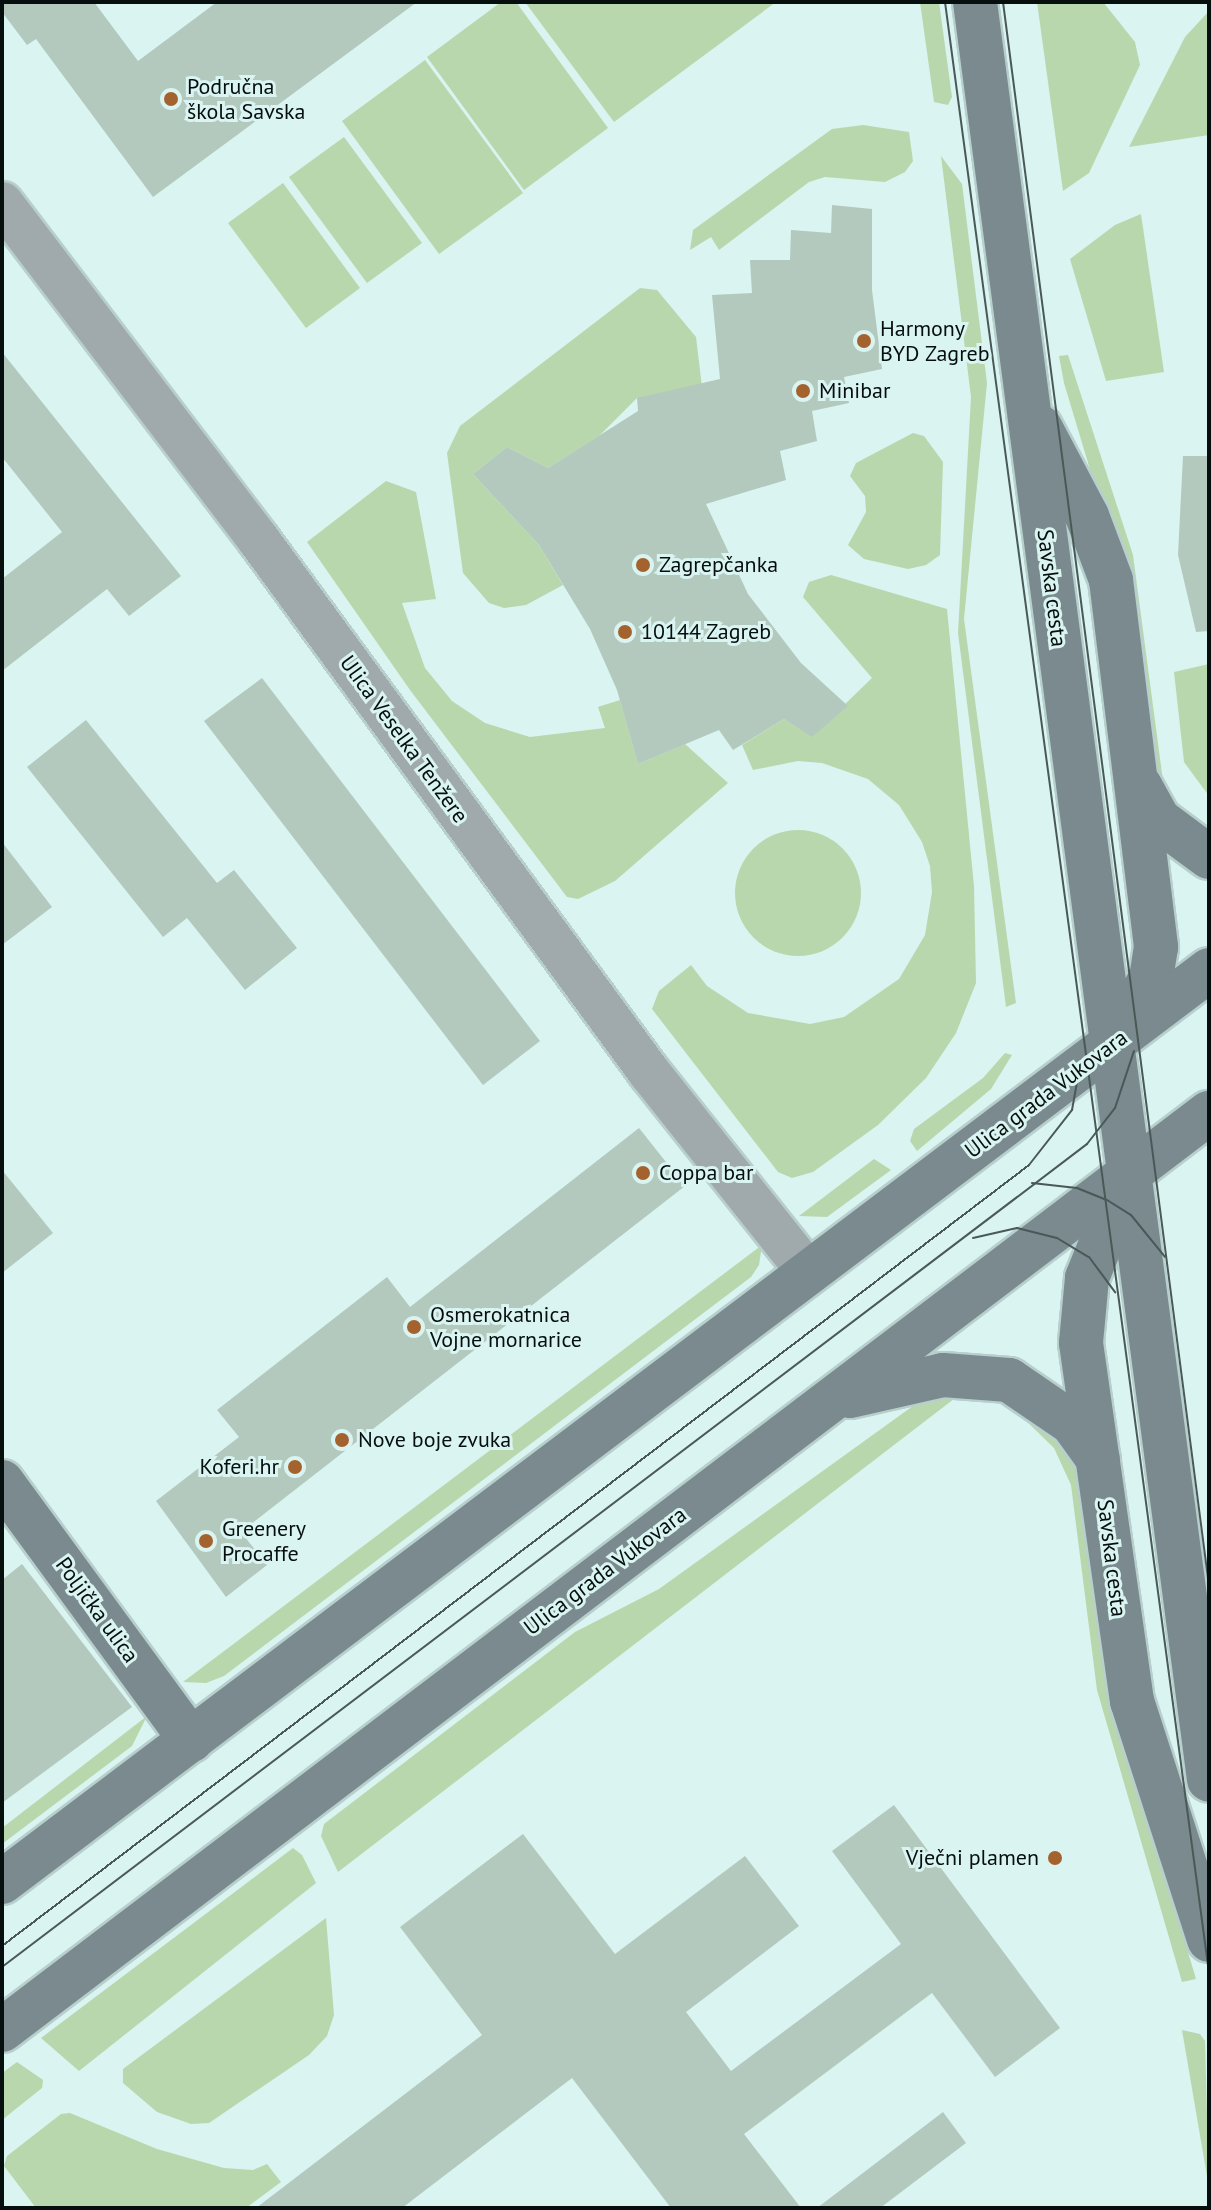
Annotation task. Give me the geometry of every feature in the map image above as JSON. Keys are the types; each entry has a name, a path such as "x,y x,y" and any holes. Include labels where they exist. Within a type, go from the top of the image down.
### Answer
{"main road":[{"name":"Savska cesta","path":"975,2 1209,1780"},
{"path":"1028,405 1087,516 1111,580 1155,963 1112,1043"},
{"path":"1136,778 1159,820 1209,857"},
{"name":"Ulica grada Vukovara","path":"2,1882 1209,970"},
{"name":"Ulica grada Vukovara","path":"2,2030 1209,1113"},
{"name":"Savska cesta","path":"1129,1174 1096,1248 1081,1305 1081,1343 1132,1701 1209,1940"},
{"path":"821,1407 864,1391 943,1375 1009,1380 1072,1423 1100,1462"},
{"name":"Poljička ulica","path":"2,1482 191,1740"}],"street":[{"name":"Ulica Veselka Tenžere","path":"2,203 258,539 649,1072 809,1273"}],"green space":[{"path":"501,2 516,2 608,128 524,190 427,57"},
{"path":"525,2 776,2 614,122"},
{"path":"920,2 939,2 952,97 948,105 934,102"},
{"path":"1037,2 1103,2 1135,42 1140,65 1089,173 1063,191"},
{"path":"1209,11 1209,135 1129,147 1185,37"},
{"path":"425,60 523,193 439,254 342,121"},
{"path":"863,125 909,132 913,161 905,172 885,182 825,177 809,182 719,250 711,237 690,250 693,230 832,129"},
{"path":"344,137 422,243 367,283 289,177"},
{"path":"941,156 962,184 987,383 964,619 1016,1003 1006,1007 958,633 971,397"},
{"path":"283,183 360,288 306,328 228,223"},
{"path":"1141,214 1164,372 1106,381 1070,259 1115,225"},
{"path":"640,288 657,290 696,337 705,412 637,398 599,436 548,468 507,447 473,474 539,545 563,585 526,605 504,608 489,603 463,573 447,453 460,426"},
{"path":"1068,355 1133,555 1167,811 1152,787 1110,536 1064,383 1059,356"},
{"path":"913,433 924,436 943,462 940,555 926,565 908,569 864,559 848,545 866,512 865,496 850,476 856,463"},
{"path":"386,481 416,492 436,599 402,603 425,668 452,701 485,723 530,737 605,728 598,707 620,700 638,764 685,744 728,783 615,881 578,899 567,897 410,690 307,542"},
{"path":"831,575 947,609 974,886 976,983 956,1033 926,1078 878,1125 813,1172 792,1178 778,1172 652,1009 659,991 691,965 707,986 748,1013 810,1024 844,1017 899,979 925,935 932,892 930,866 922,842 899,805 868,779 822,763 798,761 753,770 742,745 784,719 812,736 872,678 803,597 809,582"},
{"path":"1209,664 1209,796 1184,762 1174,672"},
{"path":"798,830 822,835 843,848 856,869 861,893 856,917 843,938 822,951 798,956 774,951 753,938 740,917 735,893 740,869 753,848 774,835"},
{"path":"1005,1053 1012,1055 991,1089 917,1151 910,1141 914,1129 983,1078"},
{"path":"874,1159 891,1170 827,1217 799,1216"},
{"path":"762,1245 759,1265 751,1277 224,1676 206,1683 183,1682"},
{"path":"963,1392 338,1872 321,1836 324,1824 575,1632 659,1589 924,1398"},
{"path":"1019,1414 1062,1441 1078,1470 1113,1700 1196,1979 1182,1982 1097,1690 1071,1485 1054,1448"},
{"path":"147,1716 132,1746 2,1844 2,1828"},
{"path":"293,1848 302,1855 316,1883 79,2071 41,2038"},
{"path":"326,1918 334,2015 327,2036 309,2055 209,2123 191,2124 157,2112 123,2083 123,2069"},
{"path":"1182,2030 1200,2034 1205,2041 1209,2188"},
{"path":"17,2062 43,2080 42,2088 2,2120 2,2073"},
{"path":"70,2113 157,2149 224,2168 253,2170 267,2164 281,2182 246,2208 36,2208 4,2166 7,2156 61,2114"}],"building":[{"path":"2,2 94,2 138,61 217,2 417,2 153,197 36,39 27,45 2,12"},
{"name":"Zagrepčanka","path":"832,205 872,209 872,290 882,369 844,377 849,403 812,411 817,441 780,451 786,480 706,504 748,594 801,663 848,706 812,737 784,719 733,750 719,730 638,764 617,690 590,629 539,545 473,474 507,447 548,468 638,411 637,398 720,379 712,295 752,293 750,260 790,260 791,230 831,233"},
{"path":"2,352 181,576 129,616 107,589 2,671 2,579 62,532 2,457"},
{"path":"1183,456 1209,456 1209,631 1196,632 1178,555"},
{"path":"262,678 540,1041 483,1085 204,721"},
{"path":"86,720 217,883 234,870 297,948 245,990 187,918 163,937 27,767"},
{"path":"2,842 52,907 2,945"},
{"name":"Osmerokatnica Vojne mornarice","path":"639,1128 685,1186 241,1532 267,1565 226,1597 156,1501 239,1437 217,1410 387,1277 410,1307"},
{"path":"2,1170 53,1233 2,1273"},
{"path":"22,1564 132,1707 2,1803 2,1580"},
{"path":"894,1805 1060,2028 995,2077 932,1993 744,2134 801,2208 671,2208 572,2078 402,2208 256,2208 482,2035 400,1927 523,1834 615,1954 745,1856 799,1926 686,2012 731,2071 901,1944 832,1851"},
{"path":"943,2112 966,2143 880,2208 817,2208"}],"tram line":[{"path":"945,2 1209,1972"},
{"path":"1003,2 1209,1587"},
{"path":"2,1967 1087,1144 1115,1108 1134,1051"},
{"path":"2,1946 1029,1165 1072,1110 1081,1060"},
{"path":"1032,1183 1077,1188 1107,1200 1131,1215 1165,1257"},
{"path":"973,1238 1017,1228 1057,1238 1089,1257 1115,1292"}],"place":[{"name":"Područna škola Savska","path":"171,99"},
{"name":"Harmony BYD Zagreb","path":"864,341"},
{"name":"Minibar","path":"803,391"},
{"name":"Zagrepčanka","path":"643,565"},
{"name":"10144 Zagreb","path":"625,632"},
{"name":"Coppa bar","path":"643,1173"},
{"name":"Osmerokatnica Vojne mornarice","path":"414,1327"},
{"name":"Nove boje zvuka","path":"342,1440"},
{"name":"Koferi.hr","path":"295,1467"},
{"name":"Greenery Procaffe","path":"206,1541"},
{"name":"Vječni plamen","path":"1055,1858"}]}
